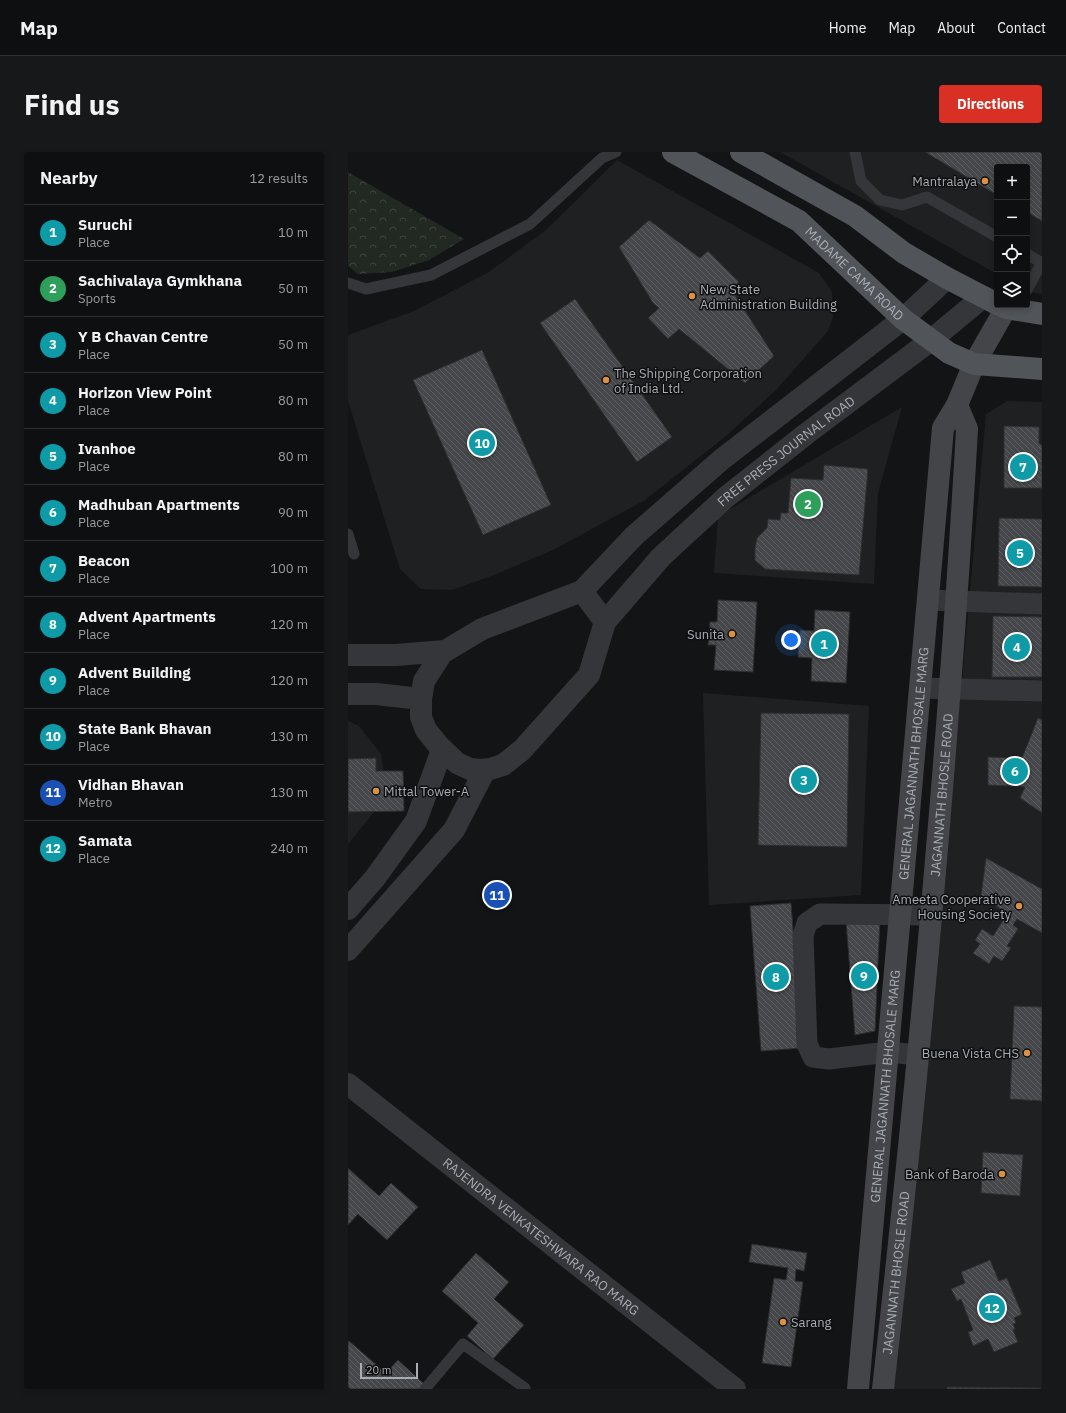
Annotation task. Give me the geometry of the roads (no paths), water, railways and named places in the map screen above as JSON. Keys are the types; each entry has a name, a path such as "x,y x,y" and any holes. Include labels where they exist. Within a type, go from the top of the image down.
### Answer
{"main road":[{"name":"MADAME CAMA ROAD","path":"673,152 799,221 903,319 930,341 949,353 974,364 1042,369"},
{"path":"741,152 855,216 904,253 947,278 994,300"},
{"path":"957,405 974,364 1002,308"},
{"path":"1017,308 1042,314"},
{"name":"JAGANNATH BHOSLE ROAD","path":"884,1389 904,1207 951,689 967,429 957,405"},
{"name":"GENERAL JAGANNATH BHOSALE MARG","path":"858,1389 943,428 957,405"}],"street":[{"name":"FREE PRESS JOURNAL ROAD","path":"947,278 903,319 720,460 634,536 582,591 482,629 442,653 424,681 421,699 421,717 426,730 442,750 457,763 470,769 485,770 503,765 522,750 580,687 589,675 605,622 661,557 725,498 806,434 930,341 998,308"},
{"path":"582,591 605,622"},
{"path":"928,600 957,599 1042,604"},
{"path":"348,655 396,655 445,651"},
{"path":"920,688 1042,691"},
{"path":"348,694 376,694 421,699"},
{"path":"348,909 375,878 416,821 442,750"},
{"path":"348,950 454,830 485,770"},
{"path":"918,1055 888,1052 829,1059 813,1056 807,1044 803,936 807,923 820,914 900,913 931,915"},
{"name":"RAJENDRA VENKATESHWARA RAO MARG","path":"348,1084 735,1389"}],"lane":[{"path":"348,283 366,289 431,275 530,224 602,158 616,152"},
{"path":"855,152 861,182 880,200 902,205 927,196 995,236"},
{"path":"1030,256 1042,262 1030,284"},
{"path":"348,534 354,554"},
{"path":"426,1389 463,1344 525,1388"}],"place":[{"name":"Mantralaya","path":"985,181"},
{"name":"New State Administration Building","path":"692,296"},
{"name":"The Shipping Corporation of India Ltd.","path":"606,380"},
{"name":"State Bank Bhavan","path":"482,443"},
{"name":"Beacon","path":"1023,467"},
{"name":"Sachivalaya Gymkhana","path":"808,504"},
{"name":"Ivanhoe","path":"1020,553"},
{"name":"Sunita","path":"732,634"},
{"name":"Suruchi","path":"824,644"},
{"name":"Horizon View Point","path":"1017,647"},
{"name":"Madhuban Apartments","path":"1015,771"},
{"name":"Y B Chavan Centre","path":"804,780"},
{"name":"Mittal Tower-A","path":"376,791"},
{"name":"Vidhan Bhavan","path":"497,895"},
{"name":"Ameeta Cooperative Housing Society","path":"1019,906"},
{"name":"Advent Building","path":"864,976"},
{"name":"Advent Apartments","path":"776,977"},
{"name":"Buena Vista CHS","path":"1027,1053"},
{"name":"Bank of Baroda","path":"1002,1174"},
{"name":"Samata","path":"992,1308"},
{"name":"Sarang","path":"783,1322"}]}
